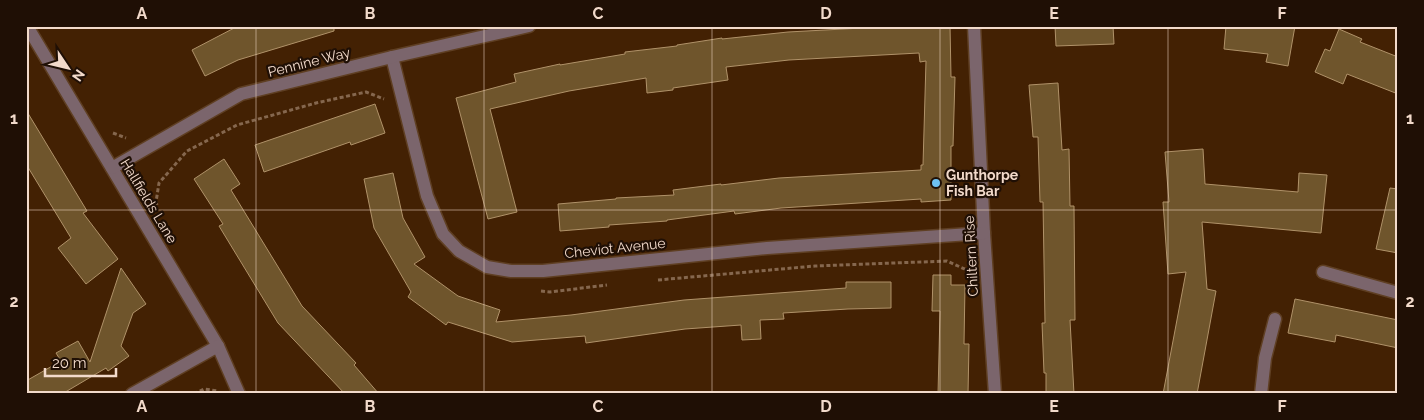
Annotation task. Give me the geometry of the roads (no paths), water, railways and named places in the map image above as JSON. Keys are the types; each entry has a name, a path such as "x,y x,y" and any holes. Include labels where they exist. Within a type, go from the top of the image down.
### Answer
{"street":[{"name":"Hallfields Lane","path":"27,26 218,346 239,394"},
{"name":"Pennine Way","path":"112,168 241,94 529,26"},
{"name":"Chiltern Rise","path":"974,26 984,233 995,394"},
{"name":"Cheviot Avenue","path":"392,57 427,196 443,234 459,251 487,267 511,271 543,271 767,248 984,233"},
{"path":"1322,272 1398,293"},
{"path":"1261,394 1265,358 1275,319"},
{"path":"132,394 218,346"}],"place":[{"name":"Gunthorpe Fish Bar","path":"936,183"}]}
